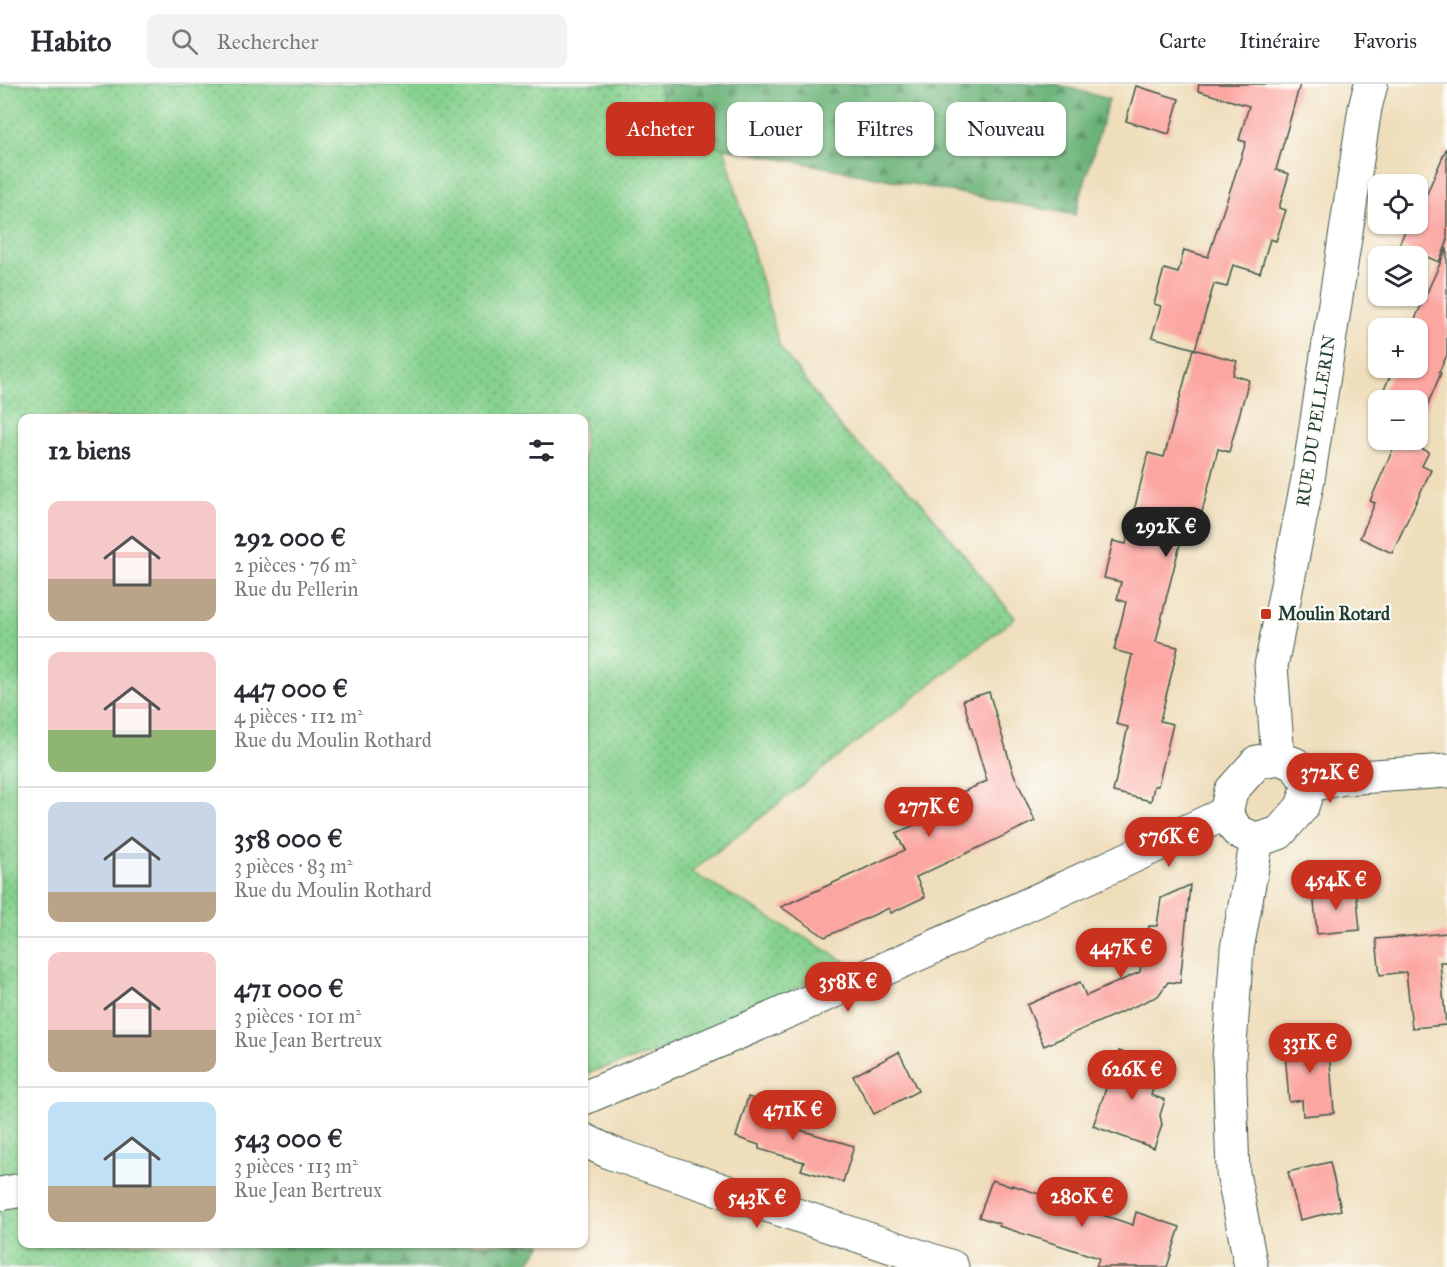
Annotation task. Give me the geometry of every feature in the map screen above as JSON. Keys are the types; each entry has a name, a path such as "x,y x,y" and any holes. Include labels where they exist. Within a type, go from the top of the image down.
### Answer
{"main road":[{"name":"RUE DU PELLERIN","path":"1278,758 1271,666 1308,479 1365,108 1371,84"},
{"path":"1278,758 1294,764 1309,785 1302,807 1279,833 1257,840 1237,831 1226,813 1231,791 1257,762 1278,758"},
{"path":"1309,785 1344,778 1447,771"},
{"path":"588,1096 945,943 1226,813"},
{"path":"1251,1267 1233,1173 1228,1058 1237,949 1257,840"},
{"path":"588,1142 623,1157 952,1267"},
{"path":"0,1194 18,1191"}],"green space":[{"path":"0,84 659,84 663,102 606,102 606,156 715,156 715,146 724,148 780,347 842,430 916,496 1015,618 691,872 850,964 657,1052 588,1073 588,414 18,414 18,1248 210,1248 223,1267 0,1267"},
{"path":"659,84 1056,84 1109,99 1075,215 766,156 823,156 823,102 727,102 727,149 715,146 715,102 663,102"},
{"path":"210,1248 539,1248 526,1267 223,1267"}],"building":[{"path":"1199,84 1300,84 1276,170 1289,174 1279,208 1286,210 1276,241 1270,239 1260,273 1233,265 1227,287 1214,284 1195,349 1152,337 1161,306 1154,304 1164,269 1178,273 1184,250 1208,257 1246,142 1239,140 1249,106 1198,91"},
{"path":"1136,86 1179,99 1169,134 1126,121"},
{"path":"1447,147 1447,243 1439,262 1428,257 1428,246 1399,245 1404,234 1428,234 1428,191"},
{"path":"1447,248 1447,355 1428,404 1428,390 1384,390 1389,378 1428,378 1428,318 1416,318 1421,306 1428,306 1428,290"},
{"path":"1193,349 1237,361 1233,375 1249,380 1229,452 1218,449 1199,524 1186,521 1156,642 1178,647 1160,721 1173,724 1158,786 1154,786 1151,801 1113,792 1128,727 1116,724 1132,655 1114,650 1126,602 1117,599 1121,582 1104,578 1113,541 1126,544 1148,453 1164,457"},
{"path":"1393,450 1429,452 1422,466 1431,470 1392,553 1360,538 1375,503 1370,501"},
{"path":"989,692 1013,772 1035,821 916,877 925,897 891,913 889,908 825,937 781,907 905,850 896,833 942,813 938,803 987,781 963,700"},
{"path":"1190,885 1180,983 1168,982 1158,996 1044,1046 1027,1005 1080,982 1086,996 1140,972 1142,954 1146,954 1149,926 1157,926 1161,898"},
{"path":"1356,888 1360,930 1317,934 1313,891"},
{"path":"1447,933 1447,962 1440,962 1446,1025 1412,1028 1406,972 1380,975 1376,939"},
{"path":"1328,1036 1334,1113 1303,1116 1302,1100 1289,1102 1284,1039"},
{"path":"1119,1051 1161,1066 1151,1095 1165,1100 1160,1115 1162,1125 1154,1148 1093,1126"},
{"path":"899,1052 918,1091 874,1114 853,1076"},
{"path":"748,1097 789,1109 783,1125 854,1146 843,1182 801,1170 804,1162 759,1149 759,1145 736,1137"},
{"path":"1330,1162 1341,1210 1300,1220 1288,1172"},
{"path":"992,1180 1133,1225 1136,1212 1180,1227 1167,1267 1096,1267 1099,1258 999,1226 1000,1224 979,1217"}],"place":[{"name":"Moulin Rotard","path":"1266,614"}]}
